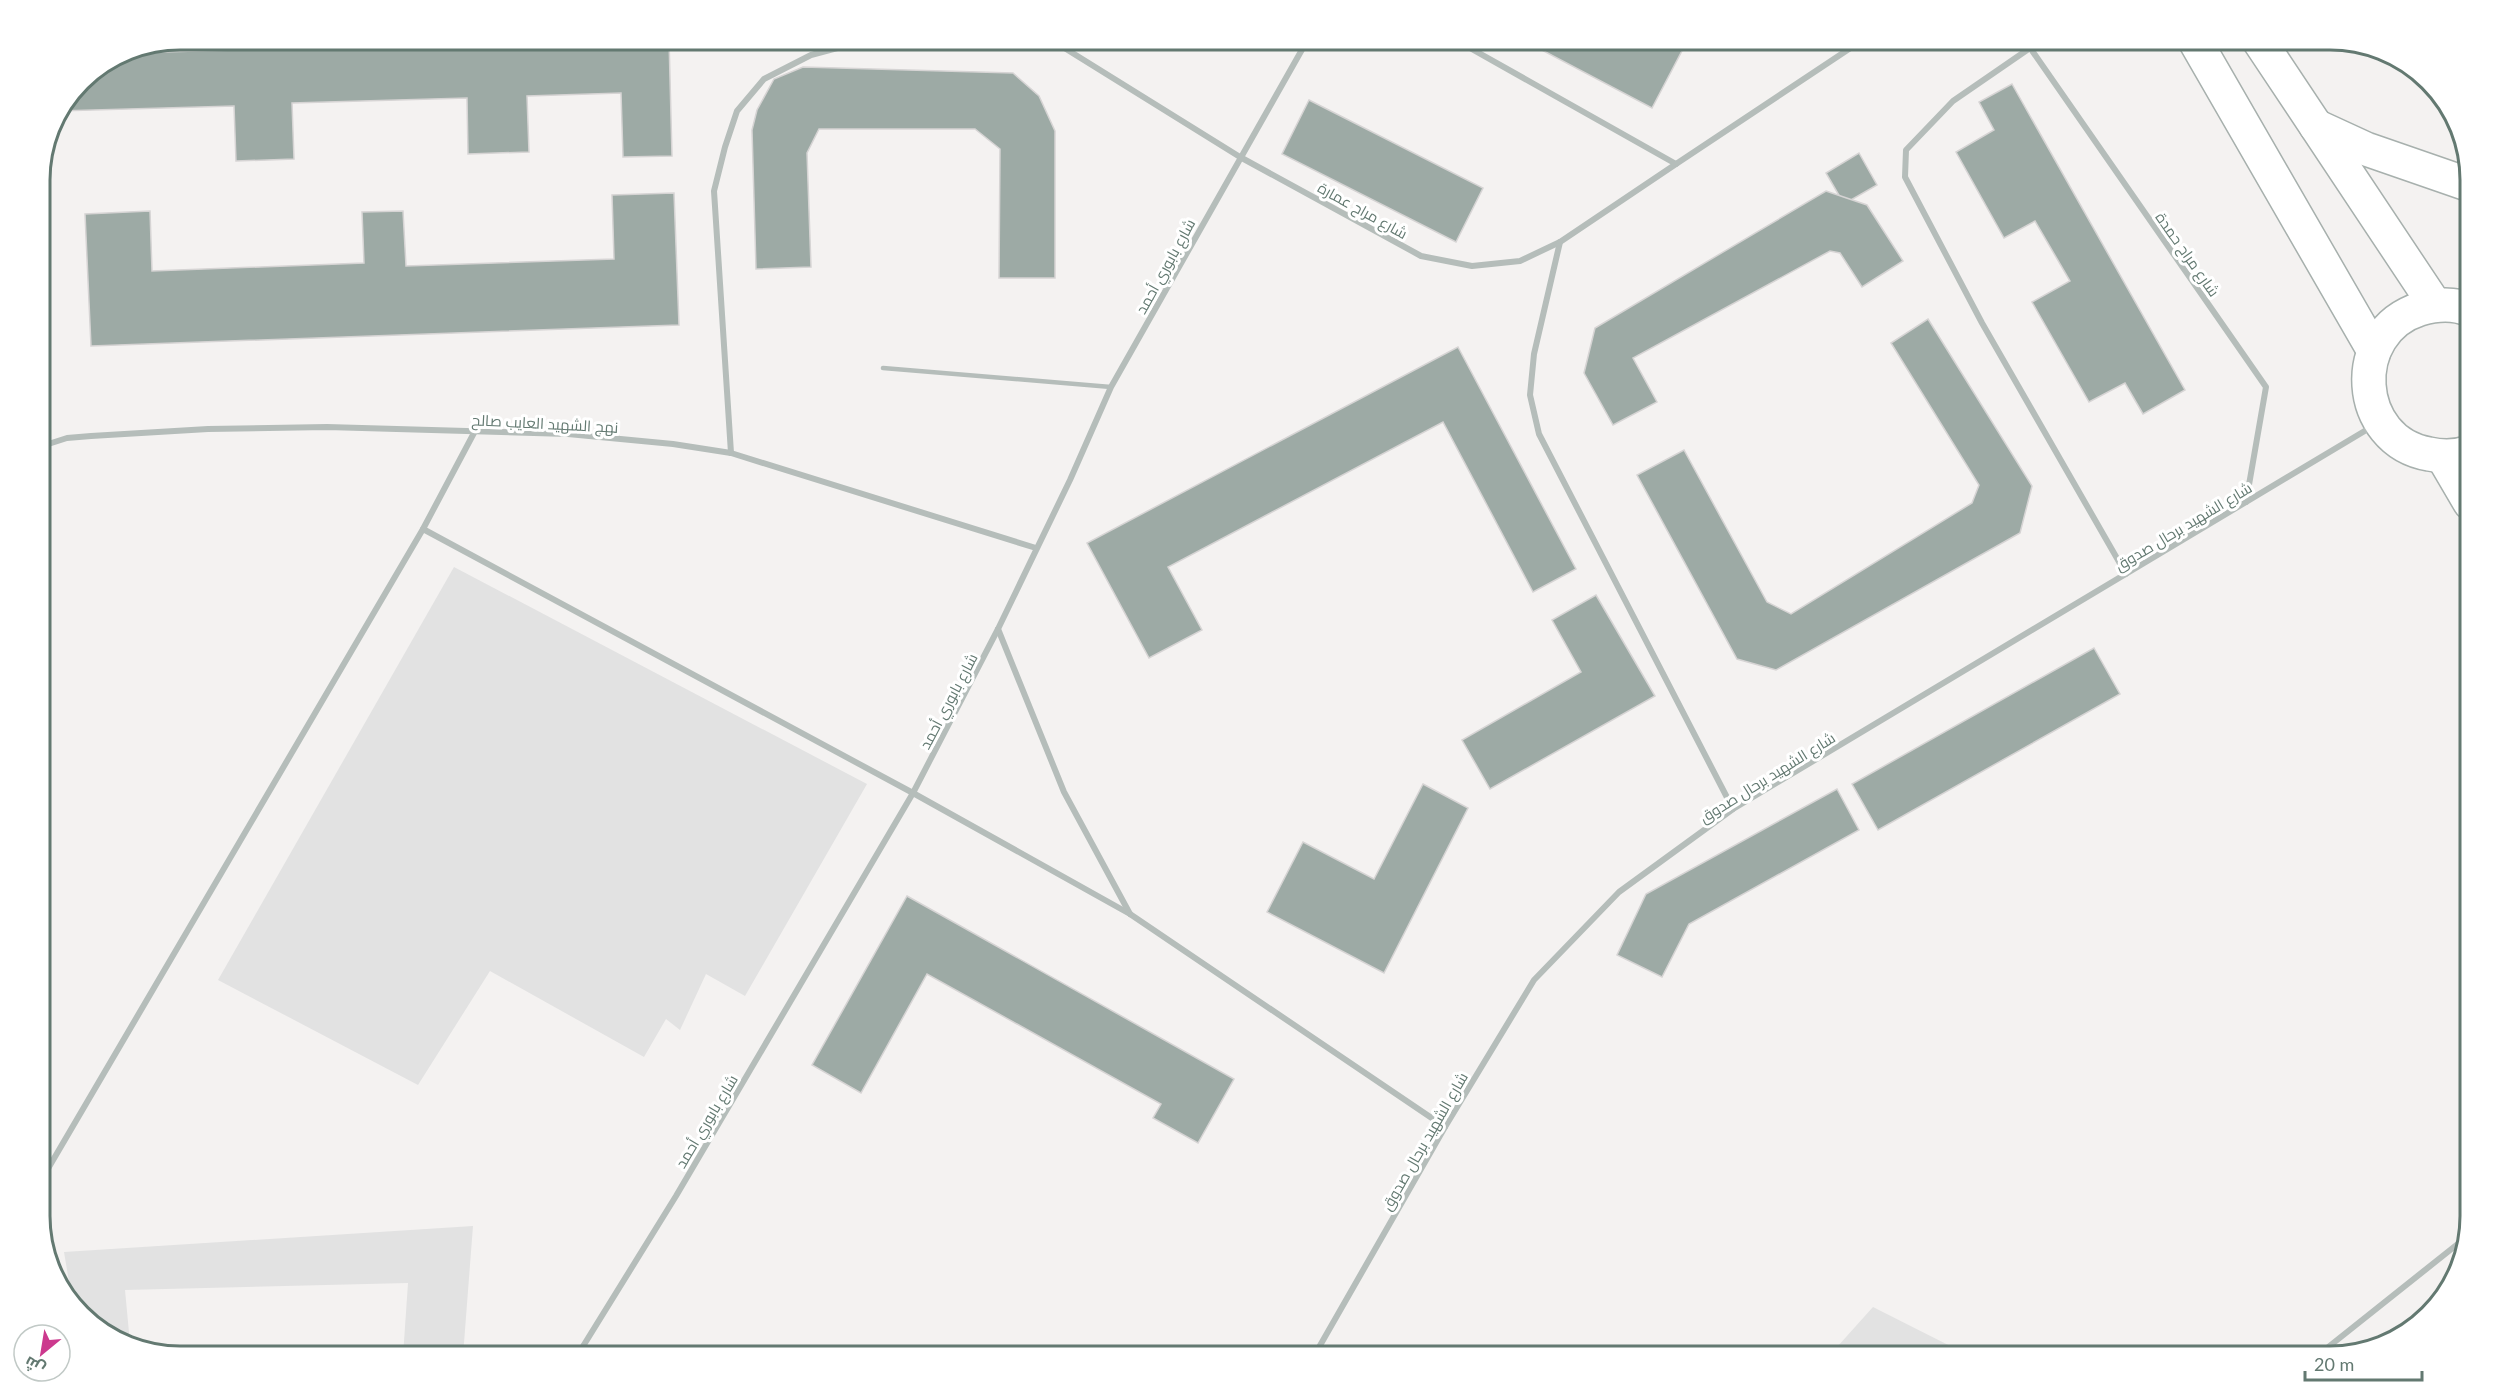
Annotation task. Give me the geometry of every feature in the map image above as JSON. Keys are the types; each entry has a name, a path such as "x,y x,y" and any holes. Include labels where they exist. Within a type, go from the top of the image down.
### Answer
{"main road":[{"path":"2200,50 2374,351"},
{"path":"2265,50 2435,305"},
{"path":"2316,126 2366,149 2459,181"},
{"path":"2456,454 2418,452 2397,440 2380,422 2370,399 2368,374 2374,351 2388,328 2409,313 2435,305 2459,306"}],"street":[{"path":"731,453 714,191 737,111 764,79 811,55 830,50"},
{"name":"شارع مراح عمارة","path":"1068,50 1240,157 1421,256 1472,266 1521,261 1560,242 1847,50"},
{"name":"شارع بابوري أحمد","path":"583,1346 676,1196 913,793 998,629 1070,480 1111,387 1302,50"},
{"path":"1474,50 1676,164"},
{"path":"2027,50 1953,101 1905,150 1905,177 1982,323 2126,574"},
{"name":"شارع مراح حمدة","path":"2031,50 2266,387 2246,502"},
{"path":"1560,242 1534,354 1530,395 1539,435 1733,809"},
{"name":"شارع الشهيد برحال صدوق","path":"1320,1346 1445,1127 1534,980 1619,892 1733,809 2380,422"},
{"name":"نهج الشهيد العايب صالح","path":"50,443 67,438 208,429 327,427 568,434 673,444 731,453 1036,548"},
{"path":"50,1165 423,528 475,431"},
{"path":"423,528 913,793 1130,914 1445,1127"},
{"path":"998,629 1064,792 1130,914"},
{"path":"2330,1346 2456,1246"}],"lane":[{"path":"883,368 1111,387"}],"shaded area":[{"path":"454,567 867,784 745,996 706,974 680,1030 666,1019 644,1057 490,971 418,1085 218,980"},
{"path":"473,1226 464,1346 404,1346 408,1283 125,1290 129,1336 100,1319 76,1295 69,1285 64,1252"},
{"path":"1873,1307 1950,1346 1838,1346"}],"building":[{"path":"238,50 669,50 672,156 623,157 621,93 527,96 529,152 468,154 467,98 292,103 294,159 236,161 234,106 69,111 87,87 107,71 137,56 153,52"},
{"path":"1542,50 1682,50 1652,108"},
{"path":"803,67 1013,73 1039,96 1055,131 1055,278 999,278 1000,149 975,129 819,129 807,153 811,267 756,269 752,130 757,110 774,79"},
{"path":"2012,84 2185,390 2143,414 2125,383 2089,402 2032,302 2070,281 2035,221 2004,238 1956,152 1994,130 1979,102"},
{"path":"1309,100 1483,188 1456,242 1282,154"},
{"path":"1859,153 1877,185 1844,204 1826,173"},
{"path":"1826,191 1867,205 1903,261 1862,287 1840,253 1830,251 1633,358 1657,402 1613,425 1584,373 1595,328"},
{"path":"674,193 679,325 91,346 85,214 150,211 152,271 364,263 362,212 403,211 406,266 614,259 612,195"},
{"path":"1928,319 2032,486 2020,533 1776,670 1737,659 1637,475 1684,450 1767,602 1791,614 1972,503 1979,485 1891,343"},
{"path":"1458,347 1576,569 1533,592 1443,422 1168,567 1202,630 1149,658 1087,543"},
{"path":"1596,595 1655,696 1490,789 1462,740 1581,672 1552,620"},
{"path":"2094,648 2120,694 1878,830 1852,784"},
{"path":"1423,784 1468,808 1384,973 1267,912 1303,842 1374,879"},
{"path":"1837,789 1859,830 1689,924 1662,977 1617,955 1646,894"},
{"path":"907,896 1234,1079 1198,1143 1153,1118 1161,1104 927,974 861,1093 812,1065"}]}
